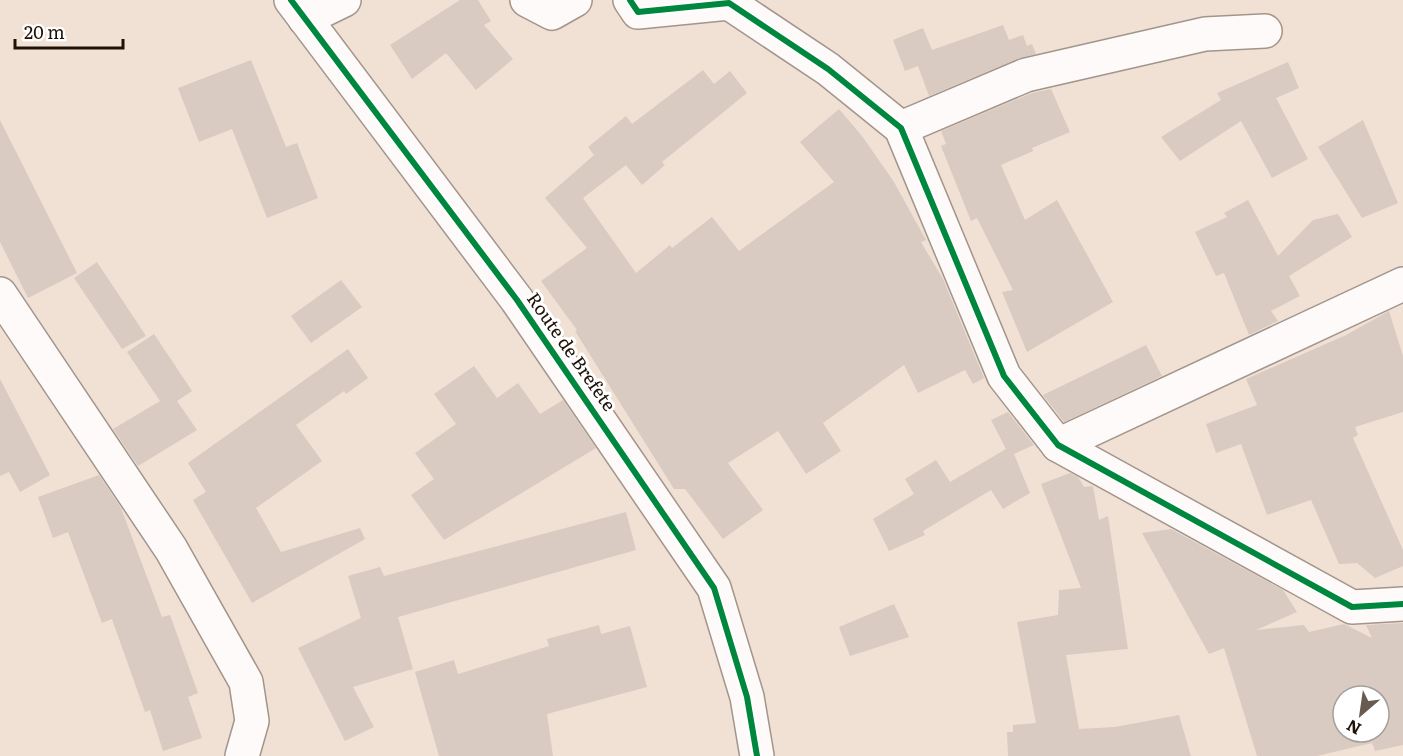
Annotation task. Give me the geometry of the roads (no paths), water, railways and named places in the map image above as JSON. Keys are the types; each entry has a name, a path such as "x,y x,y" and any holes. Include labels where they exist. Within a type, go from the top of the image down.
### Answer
{"street":[{"path":"298,10 344,0"},
{"path":"527,0 552,12 574,0"},
{"path":"630,0 638,12 729,3 828,69 901,128 1004,376 1058,445 1352,607 1403,604"},
{"name":"Route de Brefete","path":"298,10 517,300 714,588 747,698 757,756"},
{"path":"901,128 1026,75 1205,34 1264,31"},
{"path":"1058,445 1403,284"},
{"path":"0,294 171,549 246,682 252,722 242,756"}]}
